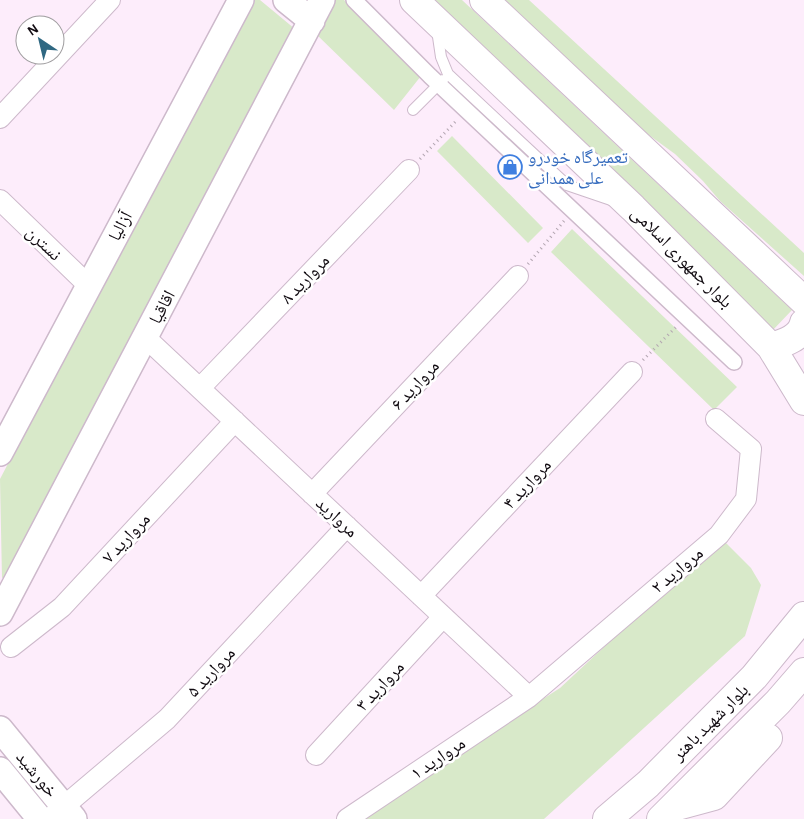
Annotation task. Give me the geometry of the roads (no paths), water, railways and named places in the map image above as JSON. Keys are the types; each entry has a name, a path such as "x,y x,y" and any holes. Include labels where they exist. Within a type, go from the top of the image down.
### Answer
{"main road":[{"name":"بلوار جمهوری اسلامی","path":"414,0 633,208 772,347 804,402"},
{"path":"484,0 804,301"},
{"path":"772,347 788,341 797,335 804,324"},
{"name":"بلوار شهید باهنر","path":"607,819 648,784 754,677 804,616"},
{"name":"بلوار شهید باهنر","path":"668,812 804,672"},
{"path":"668,812 714,796 804,701"}],"street":[{"path":"0,118 110,0"},
{"name":"آزالیا","path":"0,453 9,424 88,285 241,0"},
{"path":"286,0 317,10"},
{"path":"354,0 444,79 466,110 734,362"},
{"name":"اقاقیا","path":"3,601 146,338 317,10"},
{"name":"مروارید ۸","path":"200,388 409,170"},
{"name":"نسترن","path":"1,203 88,285"},
{"name":"مروارید ۶","path":"312,494 518,276"},
{"name":"مروارید","path":"146,338 529,698"},
{"name":"مروارید ۴","path":"421,596 632,372"},
{"name":"مروارید ۲","path":"529,698 719,535 746,499 751,450 716,419"},
{"name":"مروارید ۷","path":"11,647 62,607 235,421"},
{"name":"مروارید ۵","path":"62,815 167,719 347,526"},
{"name":"مروارید ۳","path":"316,756 443,617"},
{"name":"مروارید ۱","path":"347,819 529,698"},
{"name":"خورشید","path":"0,729 62,815"},
{"name":"خورشید","path":"0,770 40,819"}],"lane":[{"path":"436,21 444,79 567,185 633,208"},
{"path":"413,110 444,79"}],"place":[{"name":"تعمیرگاه خودرو علی همدانی","path":"510,167"}]}
